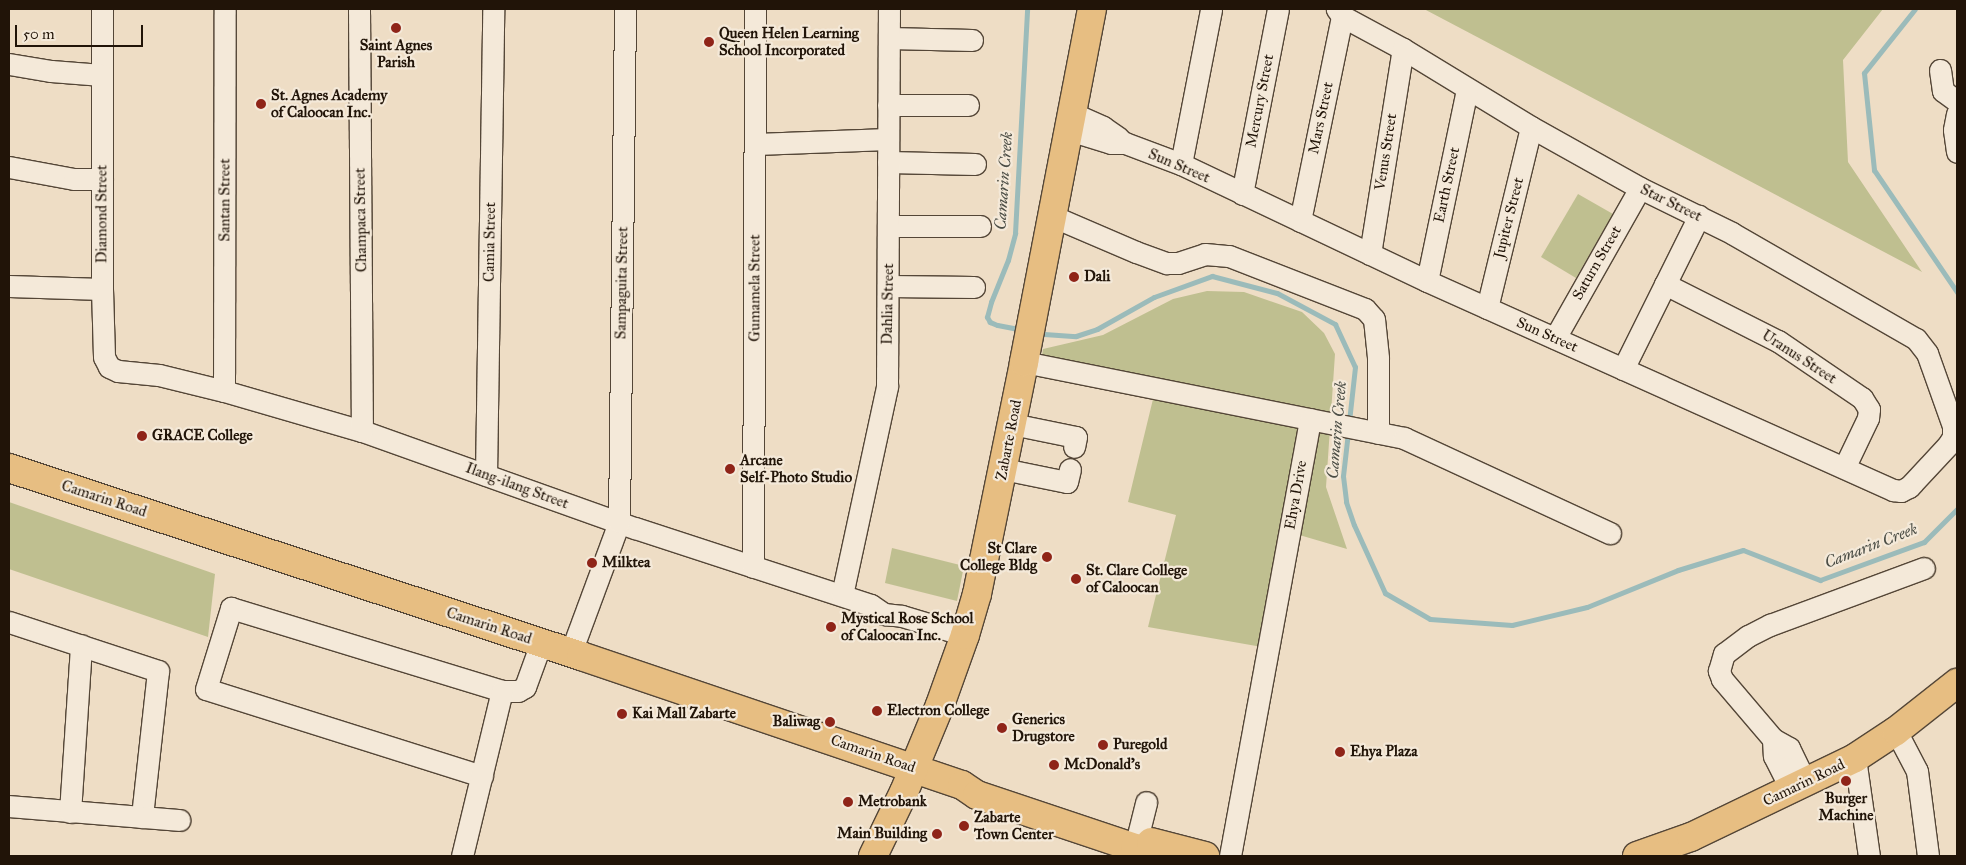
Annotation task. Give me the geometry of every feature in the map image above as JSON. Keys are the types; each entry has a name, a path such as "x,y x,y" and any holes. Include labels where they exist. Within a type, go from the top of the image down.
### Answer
{"main road":[{"name":"Zabarte Road","path":"873,856 914,768 965,636 984,563 1092,9"},
{"name":"Camarin Road","path":"9,468 576,654 914,768 968,787 977,795 1135,848 1168,856"},
{"name":"Camarin Road","path":"1652,854 1799,787 1854,758 1896,731 1957,683"},
{"name":"Camarin Road","path":"968,787 979,786 1137,839 1205,856"}],"street":[{"name":"Diamond Street","path":"102,9 102,289 104,357 109,367 118,371 159,375"},
{"name":"Santan Street","path":"224,391 225,9"},
{"name":"Champaca Street","path":"359,9 362,431"},
{"name":"Camia Street","path":"486,475 493,9"},
{"name":"Sampaguita Street","path":"576,654 604,584 608,556 619,522 625,9"},
{"name":"Gumamela Street","path":"753,567 755,9"},
{"name":"Dahlia Street","path":"842,595 887,386 889,226 888,9"},
{"path":"1181,164 1211,9"},
{"name":"Mercury Street","path":"1242,194 1278,9"},
{"name":"Star Street","path":"1339,12 1531,127 1640,188 1732,233 1916,339 1927,354 1953,426 1953,437"},
{"name":"Mars Street","path":"1300,221 1339,12"},
{"path":"889,38 972,40"},
{"name":"Venus Street","path":"1370,254 1403,49"},
{"path":"9,64 51,71 102,75"},
{"path":"1940,70 1943,91 1946,95 1957,101"},
{"name":"Earth Street","path":"1426,281 1467,89"},
{"path":"888,105 968,105"},
{"path":"1957,114 1954,130 1957,152"},
{"name":"Sun Street","path":"1070,122 1103,127 1125,144 1181,164 1426,281 1893,490 1901,491 1909,487 1953,437"},
{"name":"Jupiter Street","path":"1487,308 1531,127"},
{"path":"756,144 888,139"},
{"path":"888,162 975,164"},
{"path":"9,167 27,172 74,179 102,179"},
{"name":"Saturn Street","path":"1555,338 1640,188"},
{"path":"1052,216 1136,252 1167,263 1178,263 1205,254 1229,256 1365,309 1374,319 1378,358 1370,432"},
{"path":"1623,369 1699,216"},
{"path":"889,226 980,226"},
{"name":"Uranus Street","path":"1665,284 1778,341 1862,398 1869,409 1868,418 1844,468"},
{"path":"9,286 102,289"},
{"path":"888,286 974,287"},
{"path":"1024,362 1404,438 1610,533"},
{"name":"Ilang-ilang Street","path":"159,375 224,391 362,431 619,522 871,605 884,614 902,616 965,636"},
{"name":"Ehya Drive","path":"1230,856 1318,421"},
{"path":"1012,424 1076,437 1074,447"},
{"path":"1003,469 1067,482 1070,469"},
{"path":"1799,787 1789,748 1773,739 1722,679 1719,671 1724,654 1748,636 1784,619 1924,568"},
{"path":"482,776 206,689 231,608 502,691 518,691 525,687 541,643"},
{"path":"9,622 158,671 142,817"},
{"path":"70,812 80,645"},
{"path":"462,856 502,691"},
{"path":"1896,731 1917,771 1928,856"},
{"path":"1854,758 1869,856"},
{"path":"1137,839 1146,802"},
{"path":"9,806 179,820"}],"green space":[{"path":"1424,9 1883,9 1843,60 1848,162 1922,272"},
{"path":"1578,194 1613,214 1576,278 1541,257"},
{"path":"1207,291 1244,292 1302,312 1324,333 1335,354 1326,487 1347,549 1296,534 1273,649 1148,627 1176,515 1128,502 1154,395 1040,371 1043,349 1103,335 1173,299"},
{"path":"9,502 215,574 208,637 9,569"},
{"path":"892,548 964,566 957,601 885,583"}],"waterway":[{"name":"Camarin Creek","path":"1018,329 997,325 990,322 987,317 1008,260 1015,233 1027,9"},
{"path":"1915,9 1864,73 1874,170 1957,292"},
{"name":"Camarin Creek","path":"1044,334 1076,336 1097,329 1154,297 1212,276 1277,293 1335,324 1355,367 1349,421"},
{"name":"Camarin Creek","path":"1348,432 1343,476 1346,502 1354,525 1385,593 1430,619 1512,625 1587,607 1678,570 1743,550 1820,580 1924,542 1957,509"}],"place":[{"name":"Saint Agnes Parish","path":"396,28"},
{"name":"Queen Helen Learning School Incorporated","path":"709,42"},
{"name":"St. Agnes Academy of Caloocan Inc.","path":"261,104"},
{"name":"Dali","path":"1074,277"},
{"name":"GRACE College","path":"142,436"},
{"name":"Arcane Self-Photo Studio","path":"730,469"},
{"name":"St Clare College Bldg","path":"1047,557"},
{"name":"Milktea","path":"592,563"},
{"name":"St. Clare College of Caloocan","path":"1076,579"},
{"name":"Mystical Rose School of Caloocan Inc.","path":"831,627"},
{"name":"Electron College","path":"877,711"},
{"name":"Kai Mall Zabarte","path":"622,714"},
{"name":"Baliwag","path":"830,722"},
{"name":"Generics Drugstore","path":"1002,728"},
{"name":"Puregold","path":"1103,745"},
{"name":"Ehya Plaza","path":"1340,752"},
{"name":"McDonald's","path":"1054,765"},
{"name":"Burger Machine","path":"1846,781"},
{"name":"Metrobank","path":"848,802"},
{"name":"Zabarte Town Center","path":"964,826"},
{"name":"Main Building","path":"937,834"}]}
